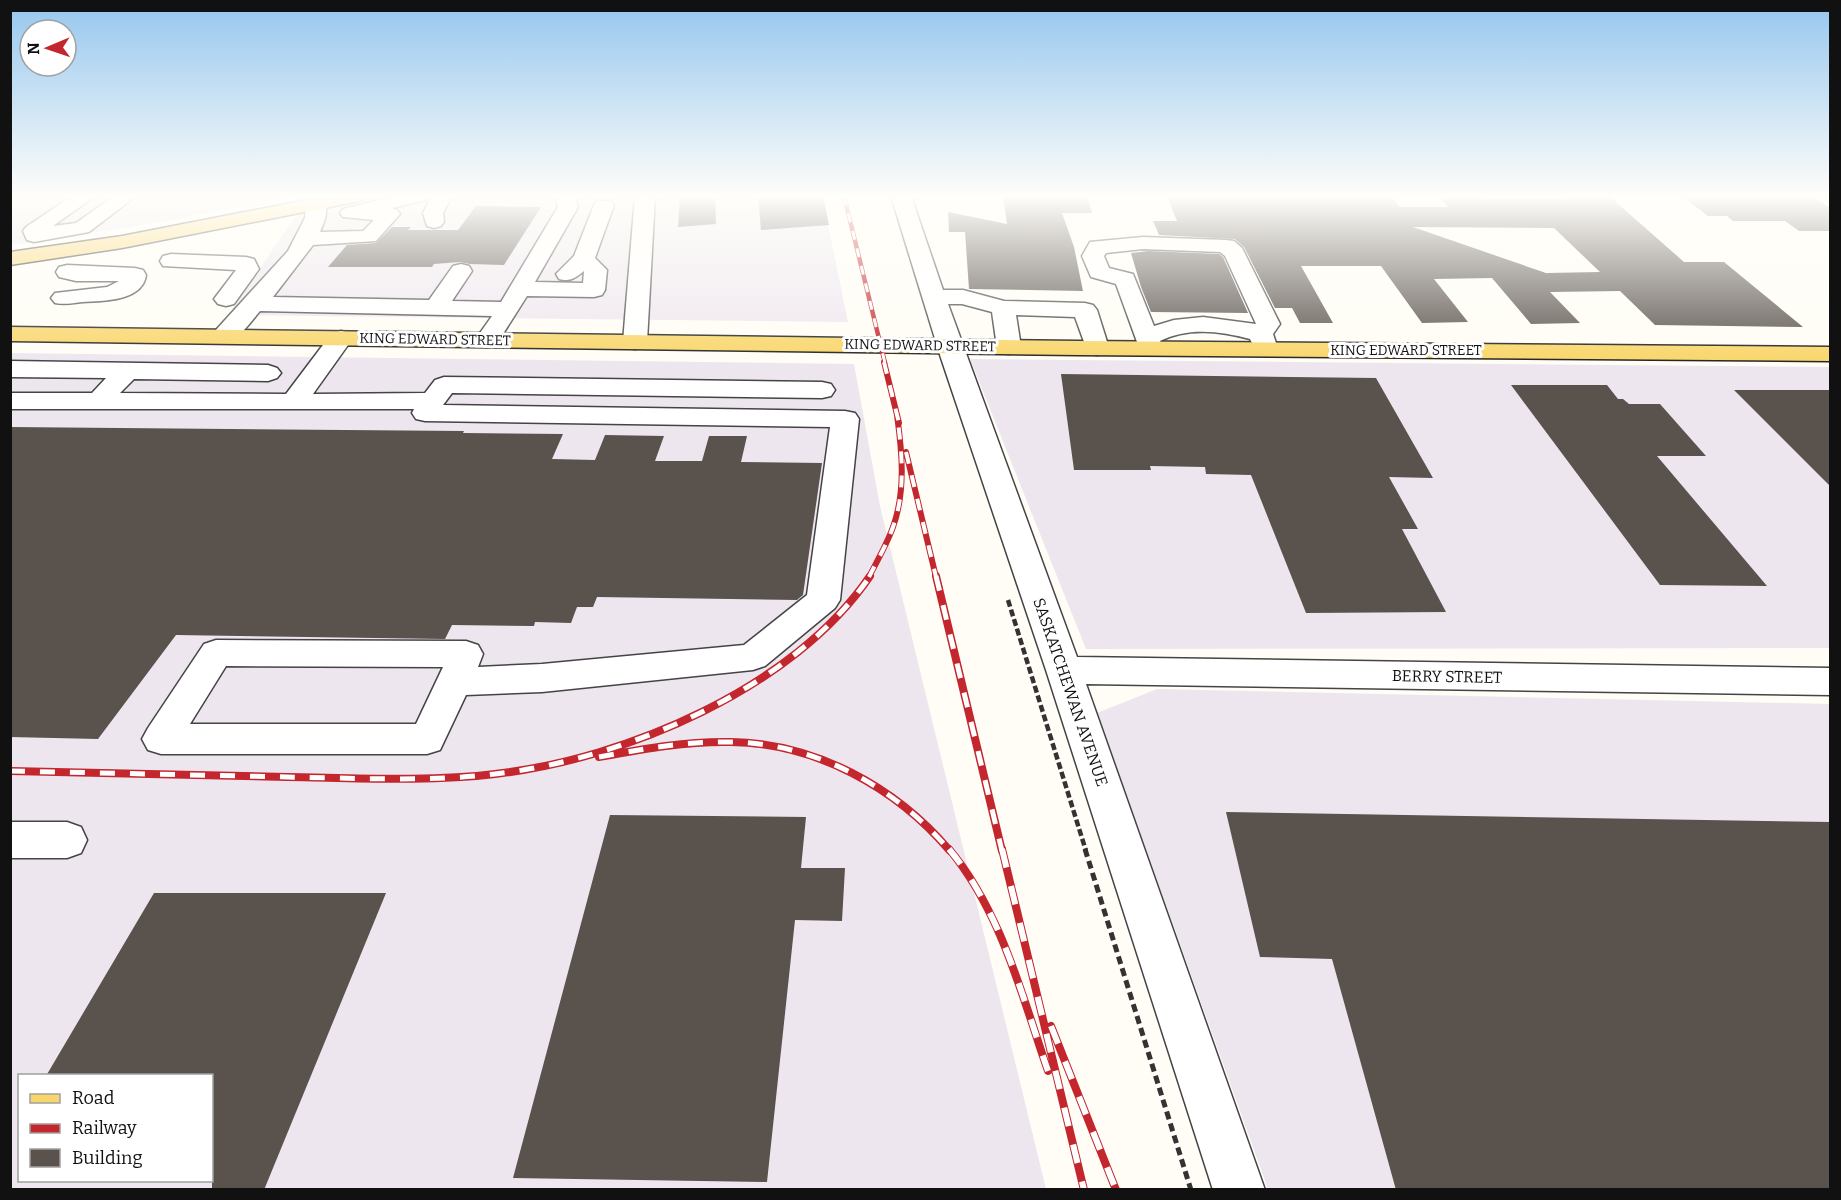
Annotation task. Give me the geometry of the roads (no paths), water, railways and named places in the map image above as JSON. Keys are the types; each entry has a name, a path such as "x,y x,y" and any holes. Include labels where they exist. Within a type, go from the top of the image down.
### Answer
{"main road":[{"path":"13,259 58,252"},
{"name":"KING EDWARD STREET","path":"10,333 1097,348 1148,343 1263,341 1830,354"}],"street":[{"path":"202,252 179,255 246,264 248,269 226,299"},
{"path":"224,336 275,281 298,252"},
{"path":"487,340 542,252"},
{"path":"555,290 569,270 584,260 587,252"},
{"path":"635,342 641,252"},
{"name":"SASKATCHEWAN AVENUE","path":"919,252 949,345 1064,669 1239,1190"},
{"path":"1095,252 1093,256 1099,272 1125,279 1148,343"},
{"path":"1233,252 1268,324 1263,341"},
{"path":"252,304 437,306 514,299 555,290 594,290 596,270 584,260"},
{"path":"437,306 461,271"},
{"path":"63,298 111,295 121,292 134,282 135,275 67,272"},
{"path":"275,281 298,282"},
{"path":"394,305 411,283"},
{"path":"934,297 963,297 1003,308 1085,310 1097,348"},
{"path":"1003,308 1009,347"},
{"path":"294,402 341,338"},
{"path":"10,369 268,373"},
{"path":"98,402 127,371"},
{"path":"454,682 542,678 753,657 823,600 845,419 425,413 444,385 822,390"},
{"path":"10,401 433,401"},
{"path":"216,653 466,654 454,682 426,739 161,739 216,653"},
{"name":"BERRY STREET","path":"1064,669 1830,682"},
{"path":"10,840 67,840"}],"railway":[{"path":"858,252 885,363"},
{"path":"884,362 899,423"},
{"path":"869,577 891,533 900,499 901,457 897,415"},
{"path":"906,452 936,577"},
{"path":"10,771 418,779 495,774 546,766 651,734 703,711 752,684 798,652 837,616 870,576"},
{"path":"936,576 1002,851"},
{"path":"599,757 665,746 714,742 762,744 793,750 852,773 879,789 905,807 950,851"},
{"path":"949,849 983,899 996,927 1019,984 1048,1071"},
{"path":"1002,849 1084,1190"},
{"path":"1051,1026 1116,1190"}]}
